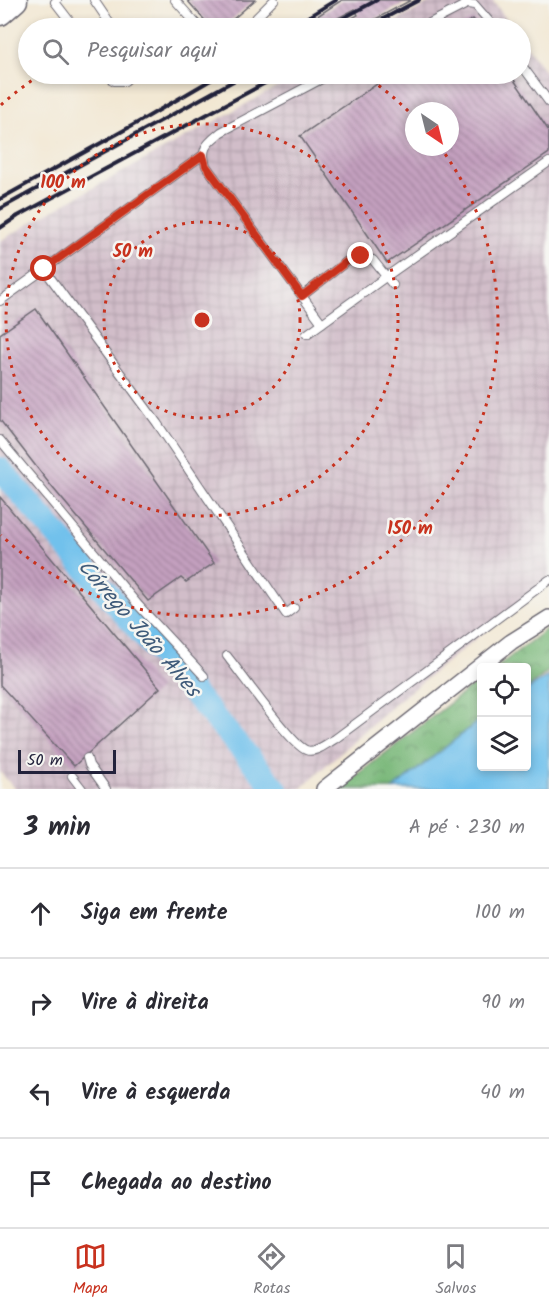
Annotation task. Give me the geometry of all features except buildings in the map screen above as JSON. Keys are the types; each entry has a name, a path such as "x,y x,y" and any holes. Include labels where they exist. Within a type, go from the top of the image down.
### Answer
{"main road":[{"path":"0,13 15,0"}],"street":[{"path":"324,789 511,642 549,618"}],"lane":[{"path":"57,0 55,2 67,18"},
{"path":"94,0 106,18"},
{"path":"175,0 191,18"},
{"path":"256,18 274,0"},
{"path":"440,18 467,4 475,5 486,18"},
{"path":"531,78 549,102"},
{"path":"0,301 203,155 208,143 221,132 312,84"},
{"path":"203,155 206,166 322,323"},
{"path":"307,334 549,162"},
{"path":"302,296 346,262 361,256 372,260 393,285"},
{"path":"44,269 157,423 286,614 294,608"},
{"path":"0,440 139,606 204,676"},
{"path":"227,656 290,737 305,750 314,751 335,739 549,580"},
{"path":"87,758 89,765 106,789"},
{"path":"72,776 82,789"}],"shaded area":[{"path":"435,0 492,0 506,18 402,18"},
{"path":"531,52 549,77 549,585 532,594 394,704 300,789 15,789 0,772 0,241 283,84 531,84"}],"green space":[{"path":"549,627 549,671 531,685 531,663 502,663"},
{"path":"477,682 477,725 394,789 339,789"}],"water":[{"path":"549,675 549,789 393,789 477,722 477,771 531,771 531,687"}],"waterway":[{"name":"Córrego João Alves","path":"0,469 276,789"}],"railway":[{"path":"306,18 336,0"},
{"path":"344,18 377,0"},
{"path":"385,18 419,0"},
{"path":"0,199 204,84"},
{"path":"0,209 228,84"},
{"path":"0,228 18,216 263,84"}],"route":[{"path":"44,269 203,155 206,166 302,296 346,262 361,256"}]}
